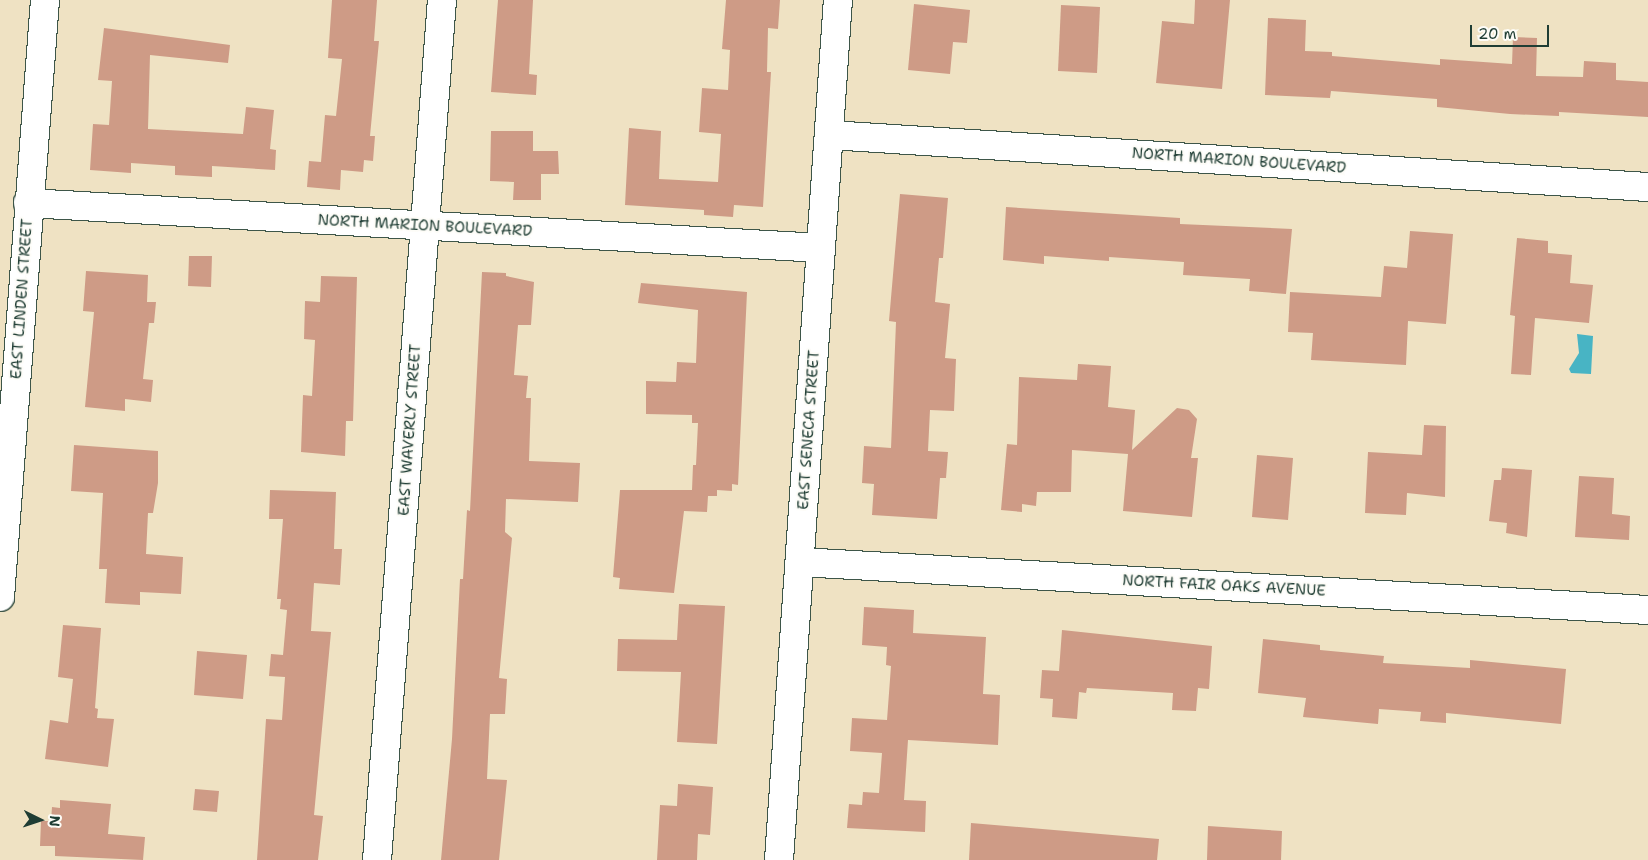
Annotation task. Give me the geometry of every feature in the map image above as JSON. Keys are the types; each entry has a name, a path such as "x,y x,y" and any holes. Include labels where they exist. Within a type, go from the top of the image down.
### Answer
{"street":[{"name":"EAST LINDEN STREET","path":"0,597 10,335 28,202 45,0"},
{"name":"EAST WAVERLY STREET","path":"377,860 442,0"},
{"name":"EAST SENECA STREET","path":"779,860 838,0"},
{"name":"NORTH MARION BOULEVARD","path":"830,135 1648,187"},
{"name":"NORTH MARION BOULEVARD","path":"28,202 425,227 821,248"},
{"name":"NORTH FAIR OAKS AVENUE","path":"800,562 1648,610"}],"water":[{"path":"1577,334 1593,336 1591,374 1571,373 1569,369 1579,353"}],"building":[{"path":"332,0 377,0 374,41 379,41 370,136 375,136 373,161 364,160 363,172 341,170 340,190 307,187 309,161 321,162 325,115 336,116 342,59 328,58"},
{"path":"498,0 533,0 529,74 537,75 536,95 491,92"},
{"path":"726,0 780,0 778,29 768,28 767,72 771,72 763,207 734,205 733,217 704,215 704,210 625,205 629,128 661,131 659,179 718,182 721,134 699,132 702,88 728,90 730,50 722,49"},
{"path":"1195,0 1230,0 1222,89 1156,83 1162,21 1194,24"},
{"path":"914,4 970,10 967,43 953,42 950,74 908,70"},
{"path":"1061,5 1100,7 1097,73 1058,71"},
{"path":"1268,18 1306,20 1305,51 1332,52 1332,56 1440,65 1440,59 1512,64 1513,37 1537,38 1536,76 1583,77 1584,61 1616,63 1616,80 1648,82 1648,117 1559,112 1559,116 1510,114 1437,107 1437,99 1331,91 1330,98 1265,95"},
{"path":"104,28 230,45 228,63 150,55 148,129 243,134 246,107 274,110 270,149 276,150 275,170 212,166 212,177 175,175 175,166 131,163 131,173 90,170 93,124 109,125 112,81 98,80"},
{"path":"491,131 533,131 533,151 558,151 559,174 541,174 541,200 513,200 514,182 490,181"},
{"path":"900,194 948,198 943,258 939,258 935,302 950,304 945,358 956,359 954,411 930,410 928,451 948,452 946,478 940,478 937,519 872,515 874,484 862,483 864,446 891,448 896,322 889,321"},
{"path":"1006,207 1180,218 1180,224 1292,229 1286,294 1249,291 1250,279 1183,275 1184,262 1109,257 1109,261 1044,256 1044,264 1003,260"},
{"path":"1410,231 1453,234 1446,324 1408,321 1406,365 1311,360 1313,333 1288,332 1290,292 1381,297 1384,266 1407,268"},
{"path":"1517,238 1548,241 1548,253 1572,255 1570,283 1593,285 1589,323 1535,318 1531,375 1511,374 1515,316 1510,315"},
{"path":"189,256 212,256 211,287 188,286"},
{"path":"86,271 148,275 147,302 156,302 154,323 149,323 143,379 153,380 151,402 125,399 125,411 85,407 94,312 83,311"},
{"path":"482,272 506,273 506,276 534,282 531,325 518,325 514,375 528,376 526,398 531,398 529,461 580,463 578,502 506,499 505,532 512,538 499,678 507,679 505,714 490,714 487,779 507,780 499,860 441,860 452,739 460,579 463,579 467,510 470,511"},
{"path":"321,276 357,277 353,421 346,421 345,456 301,452 303,395 312,396 315,340 304,339 305,301 320,302"},
{"path":"641,283 747,292 738,485 732,484 732,491 717,490 717,496 708,496 707,512 684,511 674,593 619,589 620,578 613,577 620,490 692,490 693,465 696,465 698,423 692,423 692,415 646,414 646,381 676,382 677,362 696,363 698,310 638,303"},
{"path":"1078,364 1111,366 1108,407 1135,410 1132,450 1177,408 1189,410 1197,419 1191,458 1198,458 1192,517 1123,511 1128,454 1072,450 1071,492 1037,492 1036,506 1022,504 1022,512 1001,510 1007,444 1017,445 1019,377 1077,380"},
{"path":"1424,425 1446,426 1445,497 1407,493 1406,515 1365,513 1368,452 1422,455"},
{"path":"74,445 158,451 158,483 153,513 148,513 146,554 183,557 181,594 140,592 140,605 105,603 107,569 99,569 103,493 71,491"},
{"path":"1257,455 1293,458 1288,520 1252,517"},
{"path":"1502,468 1532,470 1527,537 1506,533 1507,523 1489,521 1494,480 1501,480"},
{"path":"1579,476 1614,478 1612,514 1630,516 1629,540 1575,537"},
{"path":"270,490 336,492 334,549 342,549 340,585 314,583 311,631 331,632 314,815 323,816 318,860 257,860 266,719 282,720 285,677 269,676 271,654 283,655 287,610 280,609 281,599 277,599 283,519 269,519"},
{"path":"679,604 725,606 717,744 677,742 681,672 617,671 618,639 677,640"},
{"path":"864,607 914,610 913,633 986,637 983,694 1000,695 998,745 908,740 904,800 926,801 925,832 847,828 849,804 862,805 863,792 879,793 882,753 850,751 852,718 887,720 891,666 886,665 887,647 862,645"},
{"path":"63,625 101,628 95,708 98,709 97,718 114,719 108,767 45,759 50,720 68,723 73,679 58,677"},
{"path":"1062,630 1212,646 1209,689 1198,688 1196,711 1172,710 1173,693 1087,688 1086,693 1079,692 1077,719 1052,717 1053,699 1040,698 1042,670 1059,671"},
{"path":"1263,639 1320,645 1320,650 1384,656 1383,663 1470,668 1470,660 1566,669 1561,724 1446,713 1446,723 1420,721 1421,712 1379,709 1378,724 1303,717 1306,698 1258,693"},
{"path":"197,651 247,655 243,699 194,695"},
{"path":"678,784 713,787 710,835 698,834 697,860 657,860 660,805 677,806"},
{"path":"195,789 219,791 217,812 193,810"},
{"path":"60,800 111,804 108,834 145,837 143,860 55,856 55,846 40,846 41,821 51,821 52,807 60,808"},
{"path":"971,823 1159,839 1157,860 969,860"},
{"path":"1208,826 1282,831 1281,860 1207,860"}]}
